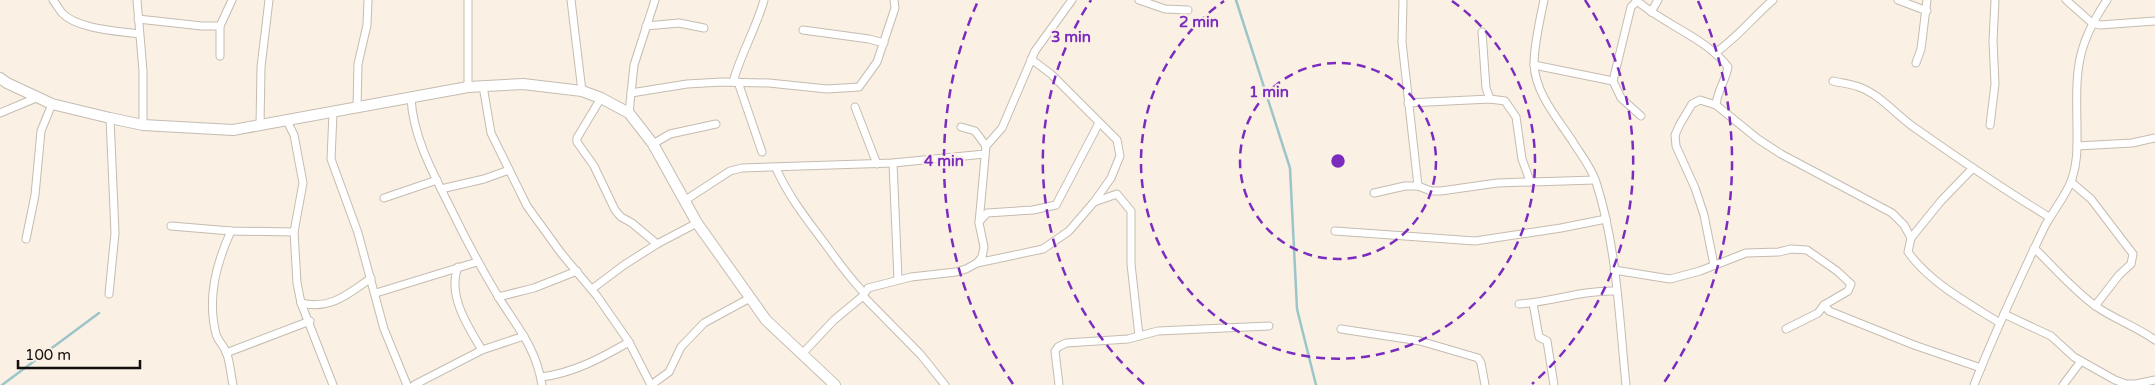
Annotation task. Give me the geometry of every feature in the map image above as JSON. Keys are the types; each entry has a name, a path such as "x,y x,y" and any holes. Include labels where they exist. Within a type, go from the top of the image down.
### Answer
{"street":[{"path":"53,0 63,14 73,21 104,29 139,34"},
{"path":"137,0 143,72 143,124"},
{"path":"220,56 220,26 232,0"},
{"path":"260,126 261,67 269,0"},
{"path":"357,108 358,64 367,25 368,0"},
{"path":"468,0 468,87"},
{"path":"571,0 582,91"},
{"path":"629,113 634,65 654,0"},
{"path":"762,152 735,82 739,60 758,21 764,0"},
{"path":"631,93 687,84 735,82 769,83 827,89 859,87 877,62 895,8 894,0"},
{"path":"684,201 730,171 742,168 893,163 985,150 1002,128 1031,59 1072,0"},
{"path":"1139,0 1165,9 1188,10"},
{"path":"1403,0 1402,42 1418,186"},
{"path":"1544,0 1534,65 1543,94 1550,108 1588,164 1595,180 1606,219 1614,270 1626,385"},
{"path":"1641,116 1621,98 1614,88 1613,81 1631,7 1636,0 1651,12 1715,53 1728,67 1716,105"},
{"path":"1651,12 1658,0"},
{"path":"1715,53 1773,0"},
{"path":"1898,0 1926,11"},
{"path":"1916,64 1921,49 1927,0"},
{"path":"1990,125 1995,84 1993,41 1995,0"},
{"path":"2066,0 2092,23 2100,25 2155,21"},
{"path":"1974,385 2034,248 2049,218 2071,182 2078,160 2076,75 2082,48 2092,23 2107,0"},
{"path":"138,19 202,26 220,26"},
{"path":"646,26 679,23 704,28"},
{"path":"802,30 869,39 884,43"},
{"path":"1482,32 1486,88 1490,100"},
{"path":"802,354 868,288 898,279 956,272 977,263 1043,249 1069,231 1094,202 1111,178 1120,156 1118,140 1051,74 1031,59"},
{"path":"1534,65 1613,81"},
{"path":"0,78 36,98 52,104 110,118 189,129 233,130 468,87 523,84 582,91 601,98 629,113 653,144 697,223 766,320 836,385"},
{"path":"1833,81 1860,88 1876,97 1913,127 2049,218"},
{"path":"483,86 491,133 527,206 561,253 592,289 629,342 651,385 669,372 681,347 704,323 750,298"},
{"path":"0,113 36,98"},
{"path":"411,98 412,115 418,138 441,189 477,262 534,353 542,381 582,367 629,342"},
{"path":"601,98 577,138 578,142 594,166 615,210 621,217 632,223 657,244"},
{"path":"1714,265 1704,215 1695,188 1676,146 1675,136 1692,104 1700,100 1716,105 1758,139 1781,154 1892,213 1904,225 1911,238"},
{"path":"1408,104 1505,101 1516,117 1522,158 1530,180"},
{"path":"26,238 35,195 41,131 52,104"},
{"path":"855,107 877,164"},
{"path":"332,113 331,159 358,233 376,293 384,329 407,385"},
{"path":"109,294 114,261 115,219 110,118"},
{"path":"287,121 294,135 303,183 294,232 294,259 301,303 310,321 333,385"},
{"path":"979,223 987,213 1033,210 1056,205 1099,122"},
{"path":"653,144 670,134 716,124"},
{"path":"960,127 975,131 985,150 979,223 984,247 982,257 977,263"},
{"path":"2077,146 2132,143 2155,138"},
{"path":"893,163 898,279"},
{"path":"776,168 784,186 854,282 921,355 945,385"},
{"path":"1973,168 1941,201 1911,238 1908,252 1915,261 1959,297 2000,323"},
{"path":"441,189 484,179 509,170"},
{"path":"384,198 437,180"},
{"path":"1374,193 1404,186 1418,186 1431,191 1441,191 1468,186 1530,180 1595,180"},
{"path":"2071,182 2091,199 2133,254 2134,258 2095,306"},
{"path":"1094,202 1117,194 1131,211 1131,264 1139,336"},
{"path":"1336,230 1475,242 1606,219"},
{"path":"592,289 624,265 657,244 697,223"},
{"path":"171,226 231,231 294,232"},
{"path":"231,231 221,253 216,273 212,311 216,336 226,353 233,385"},
{"path":"2034,248 2095,306 2155,340"},
{"path":"1614,270 1670,278 1700,271 1746,253 1779,252 1792,249 1807,250 1837,271 1851,284 1848,291 1824,305 1818,314 1786,330"},
{"path":"376,293 477,262"},
{"path":"458,268 454,286 458,301 468,326 482,350"},
{"path":"498,297 534,288 577,272"},
{"path":"301,303 314,306 330,304 371,278"},
{"path":"1519,304 1533,303 1579,293 1616,291"},
{"path":"1533,303 1539,337 1547,341 1554,385"},
{"path":"1824,305 1829,311 1880,332 1981,368"},
{"path":"2004,314 2051,336 2074,357 2126,384 2155,380"},
{"path":"226,353 310,321"},
{"path":"1059,385 1055,351 1066,343 1118,340 1158,331 1269,326"},
{"path":"1341,329 1420,341 1478,358 1481,363 1485,385"},
{"path":"414,385 482,350 524,336"},
{"path":"2063,385 2081,361"}],"waterway":[{"path":"1236,0 1290,168 1297,309 1316,385"},
{"path":"2,385 99,313"}]}
